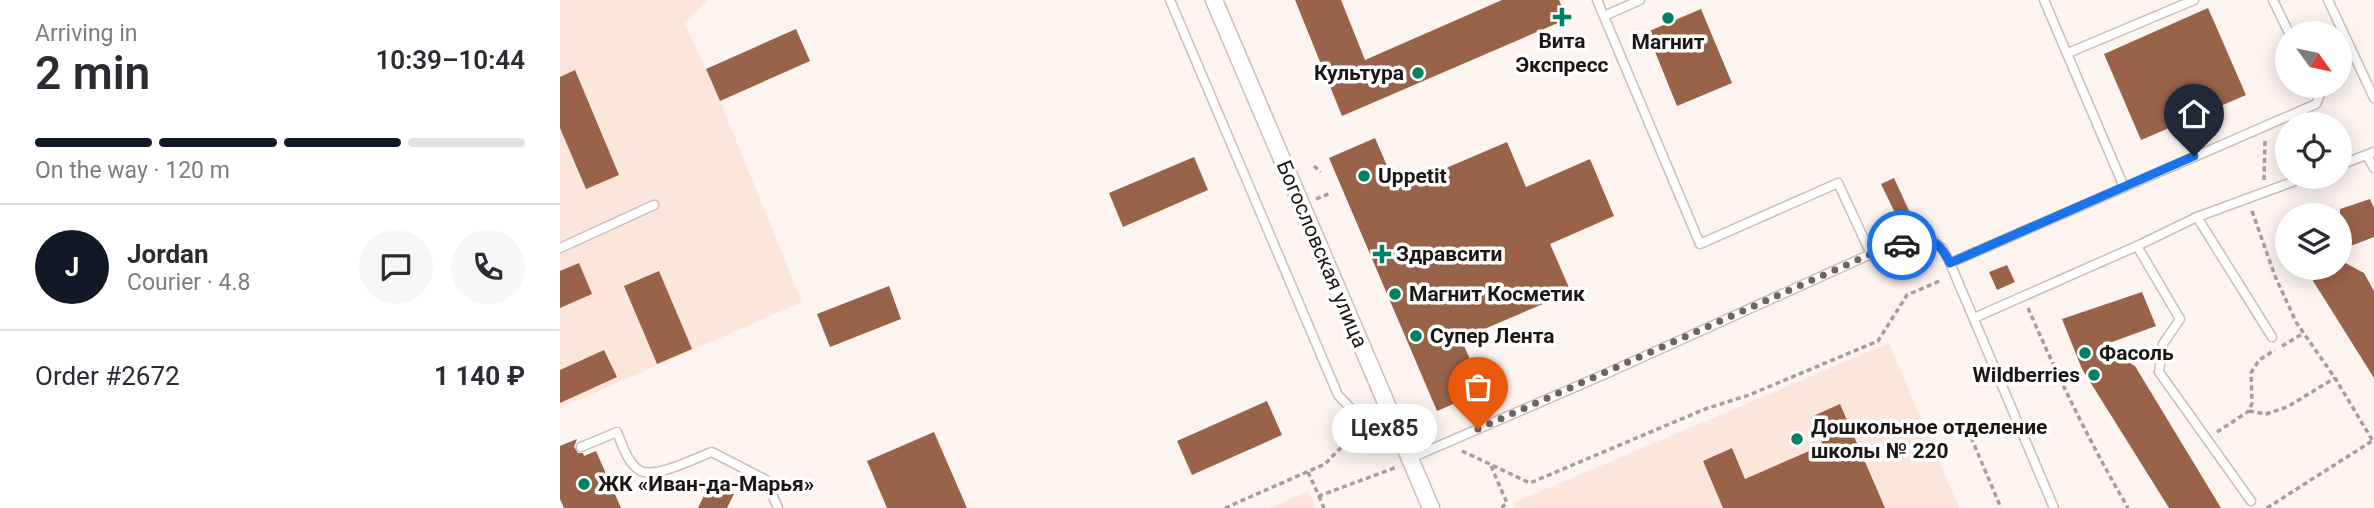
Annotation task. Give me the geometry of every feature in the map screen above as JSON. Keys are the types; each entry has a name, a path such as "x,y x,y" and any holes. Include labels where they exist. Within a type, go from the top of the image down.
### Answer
{"street":[{"name":"Богословская улица","path":"1214,0 1406,462 1430,508"}],"lane":[{"path":"1170,0 1338,395 1359,417 1365,431"},
{"path":"1597,0 1700,244 1838,183 1871,254"},
{"path":"1604,16 1640,0"},
{"path":"2044,0 2124,187"},
{"path":"2068,53 2194,0"},
{"path":"2273,0 2283,21"},
{"path":"2328,0 2374,98"},
{"path":"1950,263 2316,104 2319,98"},
{"path":"2352,161 2370,154 2374,168"},
{"path":"1974,318 2137,246 2197,216 2275,187"},
{"path":"560,248 654,205"},
{"path":"2197,216 2272,337"},
{"path":"1406,462 1871,254 1923,238 1933,240 1943,249 1950,263 2054,508"},
{"path":"2137,246 2180,319 2163,344 2159,372 2251,501"},
{"path":"581,447 617,432 628,458 639,470 653,474 712,452 765,480 778,508"}],"path":[{"path":"2264,126 2264,191"},
{"path":"1314,166 1321,172"},
{"path":"2247,197 2275,276 2296,322 2335,378 2373,442 2267,508"},
{"path":"1452,455 1463,450 1530,483 1878,341 1907,295 1955,275"},
{"path":"2023,296 2074,412 2128,508"},
{"path":"2206,439 2249,411 2252,403 2251,373 2259,360 2304,333"},
{"path":"2249,411 2266,414 2287,407 2335,378"},
{"path":"1972,422 1968,430 2001,508"},
{"path":"1225,508 1325,464 1350,437 1365,431"},
{"path":"1319,496 1406,462"},
{"path":"1491,464 1507,503 1501,508"},
{"path":"1308,472 1324,508"}],"shaded area":[{"path":"560,0 708,0 685,24 720,101 802,302 560,408"},
{"name":"Дошкольное отделение школы № 220","path":"1889,343 1959,508 1515,508 1513,503"},
{"path":"1309,491 1316,508 1269,508"}],"building":[{"path":"1295,0 1341,0 1365,60 1502,0 1559,0 1567,19 1342,116"},
{"path":"2208,8 2246,95 2141,140 2104,54"},
{"path":"1701,9 1732,83 1677,106 1647,32"},
{"path":"796,29 810,61 720,101 706,69"},
{"path":"575,70 619,175 586,189 560,128 560,77"},
{"path":"1375,138 1397,189 1507,142 1526,187 1590,159 1614,216 1550,244 1571,292 1461,339 1484,391 1437,411 1329,158"},
{"path":"1194,157 1208,190 1123,227 1109,193"},
{"path":"1894,178 1911,215 1899,221 1881,184"},
{"path":"2370,199 2374,208 2374,237 2352,245 2352,205"},
{"path":"579,263 592,294 560,308 560,271"},
{"path":"2007,265 2015,282 1997,290 1989,272"},
{"path":"2352,266 2364,273 2374,291 2374,378 2313,280 2352,280"},
{"path":"659,271 692,349 657,364 624,286"},
{"path":"889,286 901,319 830,347 817,314"},
{"path":"2142,292 2156,326 2101,346 2135,366 2221,508 2169,508 2082,369 2062,319"},
{"path":"604,350 617,377 560,403 560,370"},
{"path":"1267,401 1282,435 1192,475 1177,441"},
{"path":"1840,404 1885,508 1723,508 1703,461 1732,448 1745,479 1823,445 1811,417"},
{"path":"934,432 967,508 887,508 867,461"},
{"name":"ЖК «Иван-да-Марья»","path":"577,439 574,447 578,453 583,453 584,456 596,451 621,508 564,508 560,499 560,446"},
{"name":"ЖК «Иван-да-Марья»","path":"710,483 734,494 727,508 698,508"}],"way so far":[{"path":"1478,429 1871,254 1902,245"}],"place":[{"name":"Вита Экспресс","path":"1562,17"},
{"name":"Магнит","path":"1668,18"},
{"name":"Культура","path":"1418,73"},
{"name":"Uppetit","path":"1364,176"},
{"name":"Здравсити","path":"1382,254"},
{"name":"Магнит Косметик","path":"1395,294"},
{"name":"Супер Лента","path":"1416,336"},
{"name":"Фасоль","path":"2085,353"},
{"name":"Wildberries","path":"2094,375"},
{"name":"Цех85","path":"1478,429"},
{"name":"Дошкольное отделение школы № 220","path":"1797,439"},
{"name":"ЖК «Иван-да-Марья»","path":"584,484"}],"route":[{"path":"1902,245 1923,238 1933,240 1943,249 1950,263 2194,156"}]}
